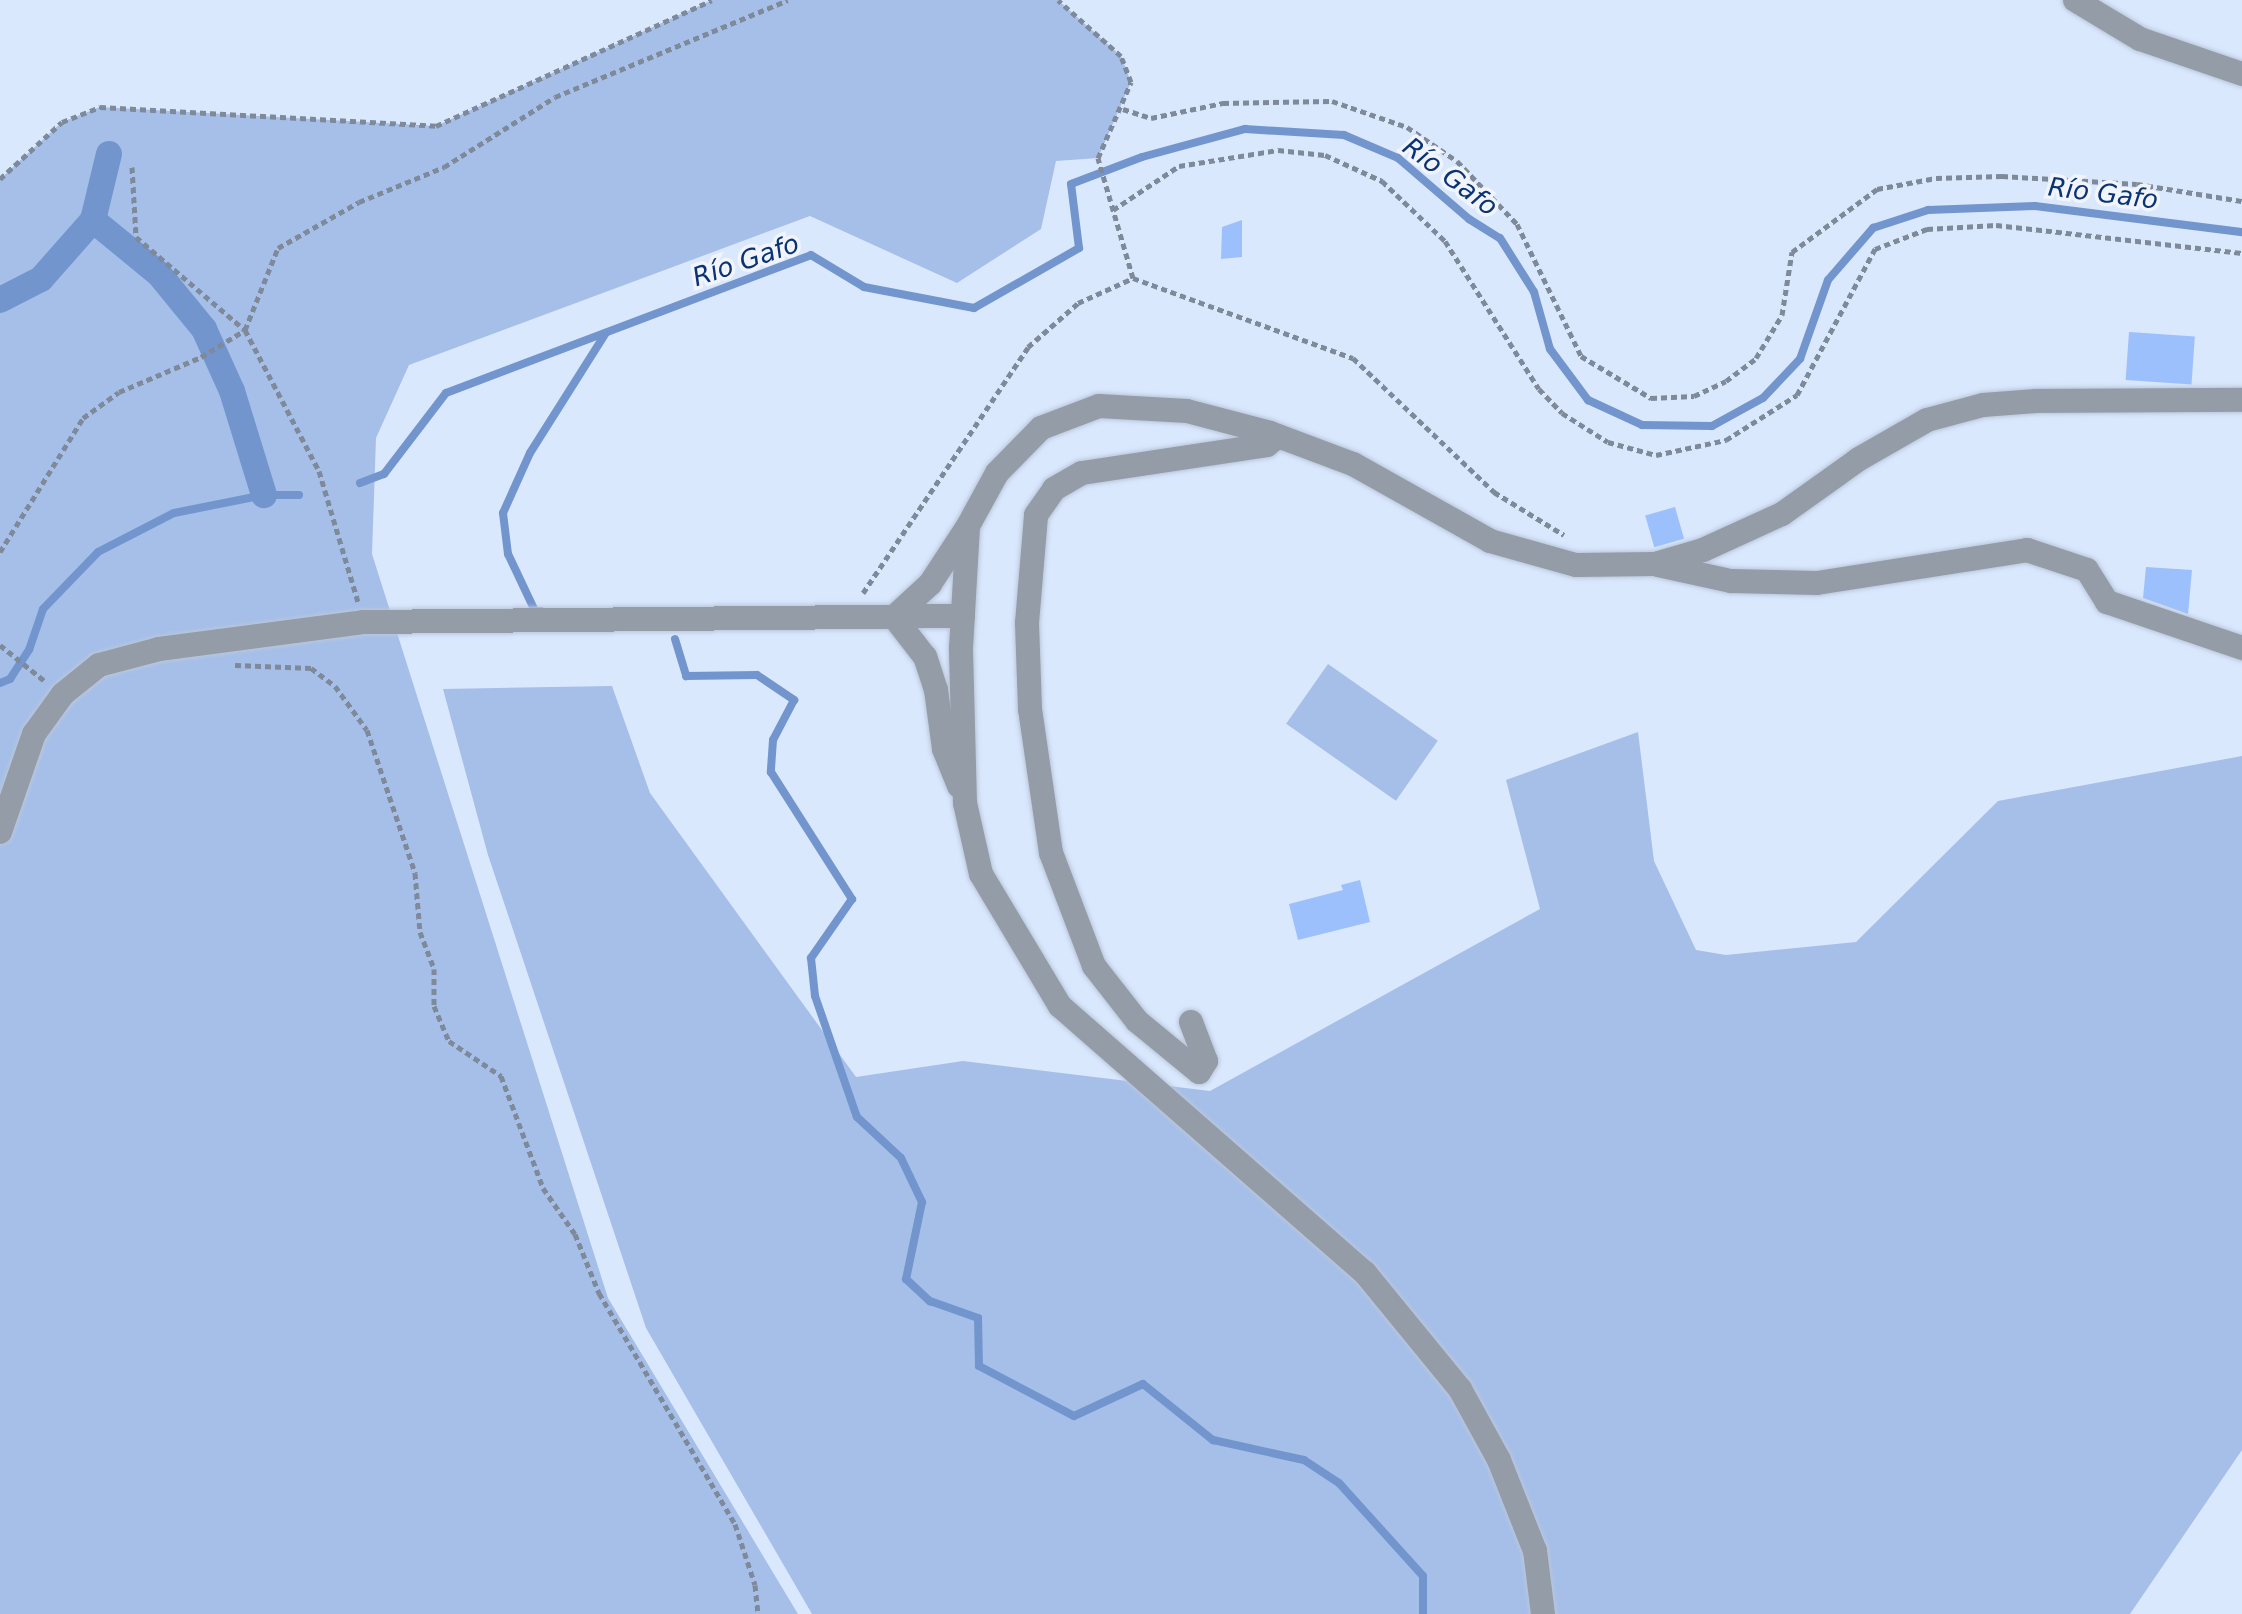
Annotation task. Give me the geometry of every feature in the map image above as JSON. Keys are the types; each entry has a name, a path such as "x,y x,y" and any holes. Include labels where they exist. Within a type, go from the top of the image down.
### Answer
{"street":[{"path":"2075,0 2140,39 2242,74"},
{"path":"1655,564 1703,550 1782,514 1859,459 1927,420 1983,405 2036,401 2242,400"},
{"path":"894,617 930,584 968,526 997,473 1041,428 1099,406 1187,411 1278,436 1353,464 1490,541 1576,565 1655,564 1731,581 1817,583 2027,550 2087,570 2107,602 2242,648"},
{"path":"1191,1022 1206,1061 1199,1072 1137,1021 1094,966 1051,853 1030,709 1027,623 1036,515 1054,489 1082,473 1267,445 1278,436"},
{"path":"965,803 963,616 968,526"},
{"path":"0,832 34,734 63,694 99,665 159,649 363,622 963,616"},
{"path":"894,617 925,657 936,690 944,749 965,803 981,874 1060,1006 1365,1273 1460,1389 1499,1460 1535,1551 1543,1614"}],"path":[{"path":"0,179 62,122 100,107 436,126 712,0"},
{"path":"0,552 83,418 119,392 201,357 245,330 278,248 304,232 444,167 555,97 788,0"},
{"path":"1058,0 1121,56 1131,82 1123,109 1098,158 1133,278"},
{"path":"1123,109 1151,118 1223,103 1332,101 1407,127 1457,161 1517,224 1581,356 1651,398 1694,396 1726,381 1756,358 1782,315 1792,252 1877,189 1936,178 2002,176 2137,184 2242,201"},
{"path":"1113,210 1179,166 1238,154 1278,150 1325,155 1354,168 1411,203 1445,241 1539,389 1562,413 1608,442 1656,455 1726,440 1797,395 1841,321 1859,273 1875,249 1927,229 1996,225 2242,253"},
{"path":"132,167 136,237 245,330 319,471 338,522 363,622"},
{"path":"858,600 1028,347 1078,303 1133,278 1353,358 1494,492 1573,541"},
{"path":"0,645 34,673"},
{"path":"219,664 311,668 335,686 367,730 415,873 420,932 434,969 434,1006 449,1041 501,1076 543,1188 575,1234 599,1293 735,1524 755,1585 758,1614"}],"shaded area":[{"path":"712,0 1058,0 1121,56 1131,82 1098,158 1056,161 1041,229 957,283 810,216 409,365 376,438 372,554 608,1298 798,1614 0,1614 0,179 62,122 100,107 436,126"},
{"path":"1328,664 1438,741 1396,801 1286,724"},
{"path":"612,686 650,793 856,1077 963,1061 1210,1091 1540,909 1506,780 1638,732 1654,861 1696,950 1726,955 1856,942 1998,801 2242,756 2242,1450 2130,1614 812,1614 646,1328 488,855 443,689"}],"building":[{"path":"1242,220 1242,257 1221,259 1222,227"},
{"path":"2129,332 2195,337 2191,384 2126,380"},
{"path":"1675,507 1684,539 1654,547 1645,516"},
{"path":"2146,567 2192,570 2188,614 2143,598"},
{"path":"1360,880 1370,922 1298,940 1289,904 1343,890 1341,885"}],"waterway":[{"name":"Río Gafo","path":"360,483 384,474 446,393 811,255 864,287 974,308 1079,248 1071,184 1142,157 1245,129 1344,135 1398,158 1469,219 1500,238 1534,292 1550,349 1588,400 1642,425 1712,426 1763,398 1800,359 1828,280 1873,228 1928,210 2035,206 2242,232"},
{"path":"0,300 41,279 93,220 109,154"},
{"path":"93,220 159,274 204,329 232,391 264,495"},
{"path":"541,611 535,611 508,554 503,513 530,453 606,333"},
{"name":"Río Gafo","path":"0,683 10,679 29,650 43,609 98,552 174,513 264,495 299,495"},
{"path":"675,639 686,676 757,675 794,700 773,740 771,772 852,899 811,958 815,996 857,1117 901,1158 922,1202 906,1279 930,1301 978,1318 979,1366 1074,1416 1143,1384 1213,1440 1304,1460 1339,1483 1423,1576 1423,1614"}]}
